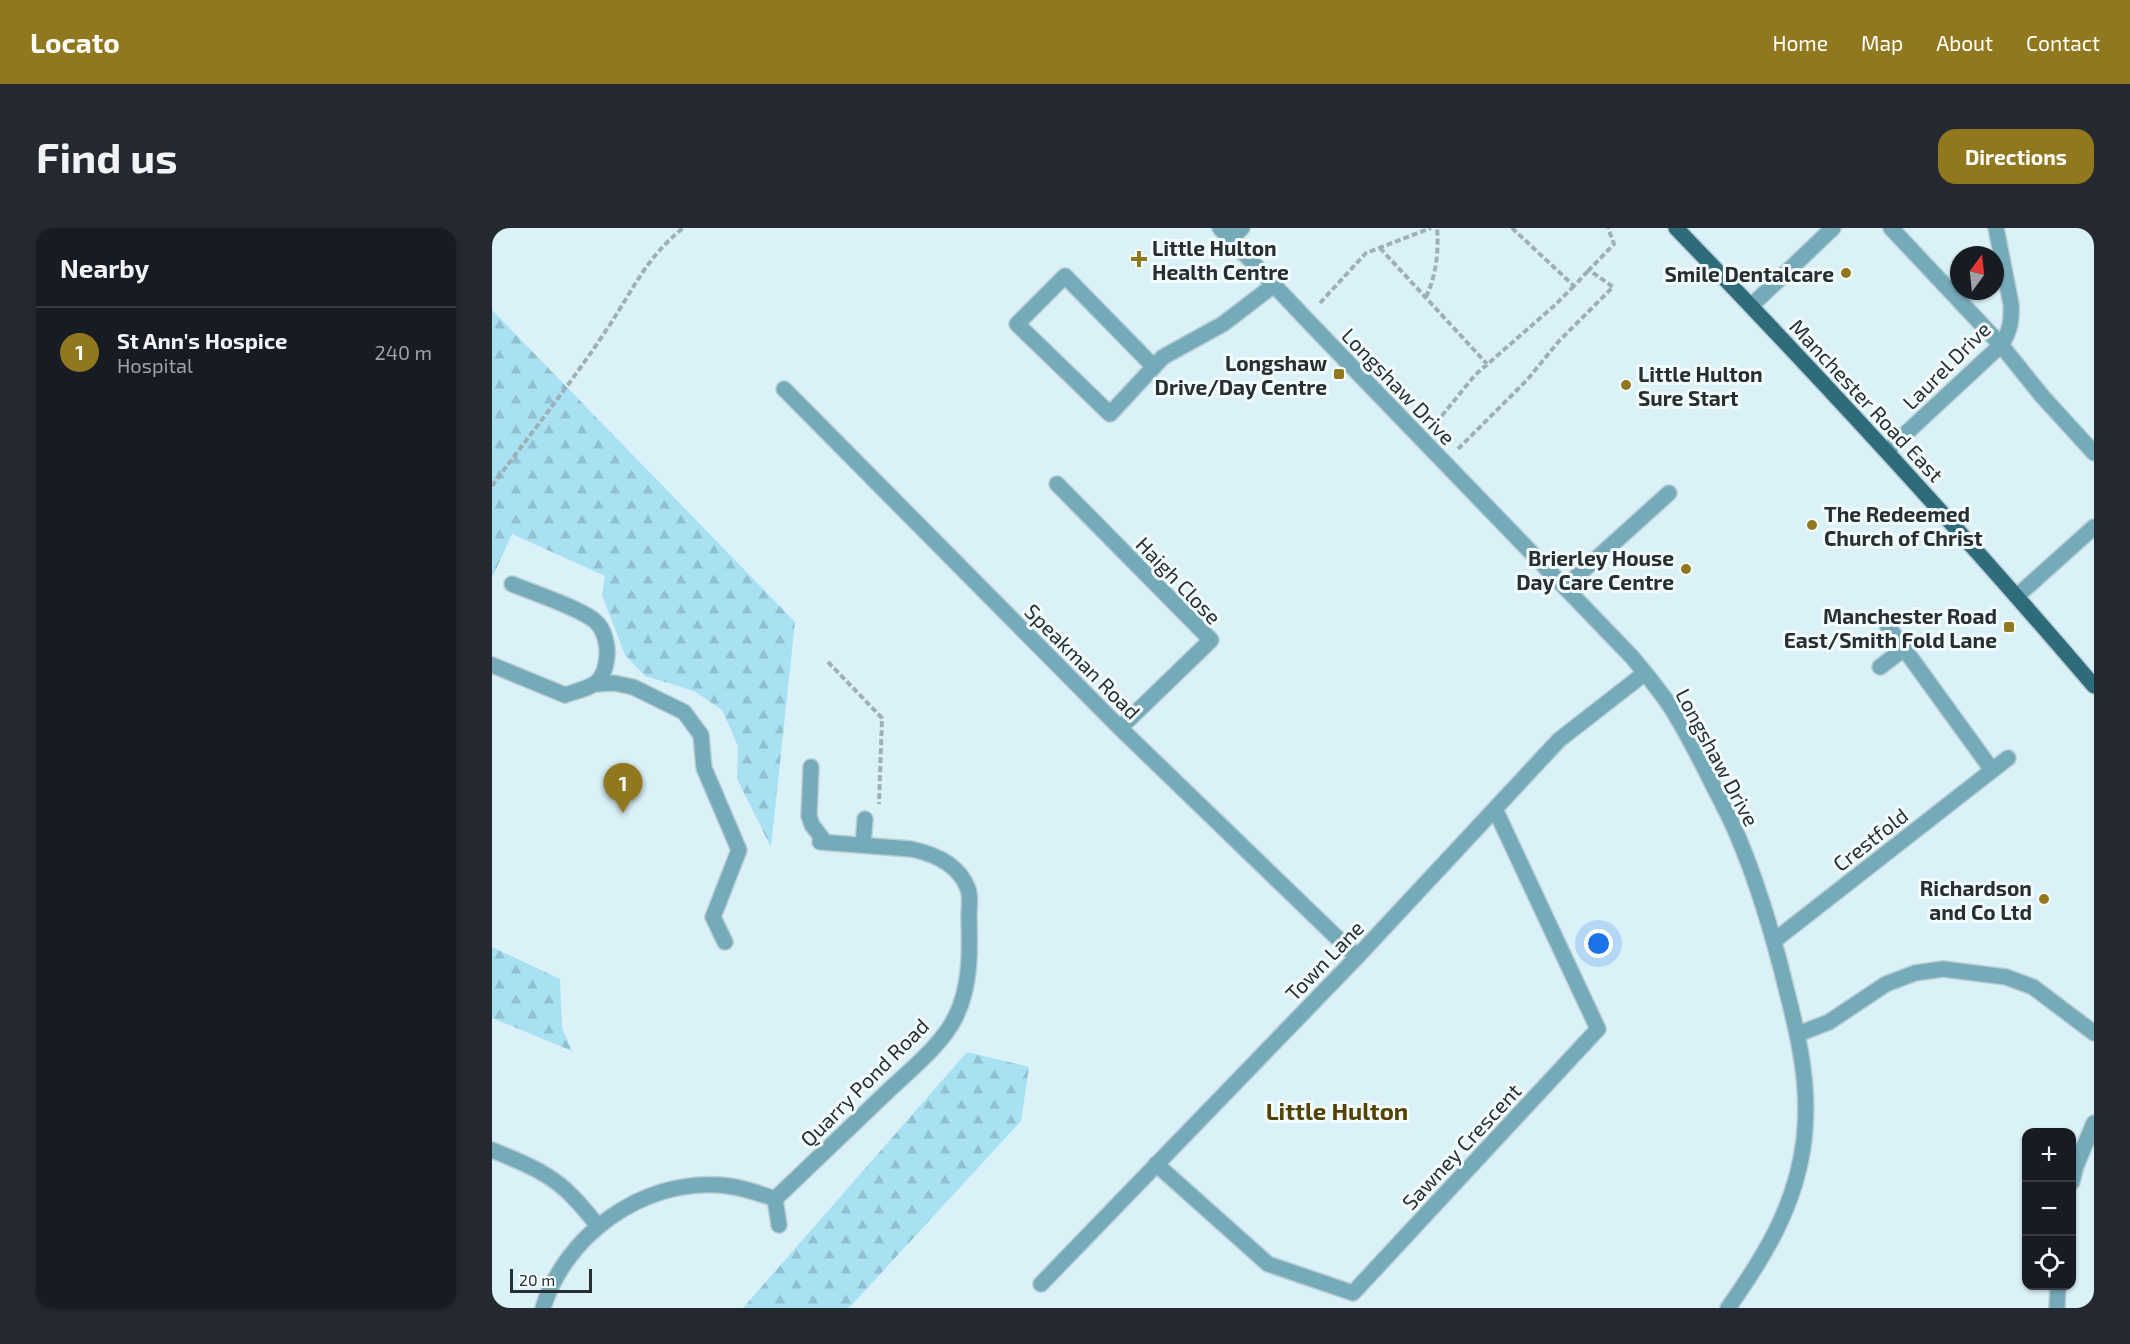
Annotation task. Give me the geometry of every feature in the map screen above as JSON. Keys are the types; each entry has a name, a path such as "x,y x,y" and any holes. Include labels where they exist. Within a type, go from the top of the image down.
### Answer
{"main road":[{"name":"Manchester Road East","path":"1676,228 1887,451 2094,686"}],"street":[{"path":"1226,234 1242,228"},
{"path":"1751,306 1833,228"},
{"path":"1891,228 2001,345 2094,453"},
{"name":"Laurel Drive","path":"1887,451 2001,345 2008,334 2012,315 1996,228"},
{"name":"Longshaw Drive","path":"1226,234 1645,673 1667,701 1695,749 1737,832 1775,940 1798,1034 1805,1075 1807,1107 1804,1142 1797,1176 1784,1215 1769,1246 1728,1308"},
{"path":"1158,362 1065,276 1017,324 1110,414 1158,362 1223,324 1274,285"},
{"name":"Speakman Road","path":"784,389 1120,728 1357,957"},
{"name":"Haigh Close","path":"1057,484 1210,640 1120,728"},
{"path":"1565,587 1668,493"},
{"path":"2017,596 2094,527"},
{"path":"512,584 587,615 598,623 608,646 606,672 597,684"},
{"path":"1887,625 1992,770"},
{"path":"1880,667 1905,648"},
{"path":"492,665 565,695 597,684 614,683 633,687 684,712 701,735 704,768 739,850 713,917 725,942"},
{"name":"Town Lane","path":"1041,1284 1357,957 1559,740 1645,673"},
{"name":"Crestfold","path":"1775,940 2008,758"},
{"name":"Quarry Pond Road","path":"776,1198 938,1041 955,1019 963,997 970,951 969,890 961,876 945,861 926,852 822,842 809,816 811,767"},
{"name":"Sawney Crescent","path":"1156,1164 1268,1264 1353,1293 1598,1029 1495,809"},
{"path":"863,845 865,819"},
{"path":"1798,1034 1829,1022 1886,984 1915,973 1943,969 2006,977 2034,987 2094,1033"},
{"path":"2076,1166 2094,1123"},
{"path":"492,1150 535,1168 555,1182 573,1196 598,1226"},
{"path":"543,1308 558,1273 573,1251 598,1226 625,1208 654,1194 687,1187 716,1185 736,1188 776,1198 779,1224"},
{"path":"2057,1308 2058,1290"}],"path":[{"path":"492,486 609,327 648,262 666,242 683,228"},
{"path":"1306,319 1366,253 1431,228"},
{"path":"1426,297 1434,281 1437,228"},
{"path":"1512,228 1574,286"},
{"path":"1423,441 1475,375 1554,306 1614,244 1608,228"},
{"path":"1380,248 1487,364"},
{"path":"1445,463 1527,380 1559,341 1613,287 1589,270"},
{"path":"828,662 882,718 878,809 865,819"}],"green space":[{"path":"492,310 795,622 771,847 737,779 738,746 722,710 694,691 645,676 625,655 602,595 605,576 512,534 492,578"},
{"path":"492,947 560,979 562,1028 572,1051 492,1018"},
{"path":"967,1052 1029,1067 1021,1121 849,1308 743,1308"}],"place":[{"name":"Little Hulton Health Centre","path":"1139,259"},
{"name":"Smile Dentalcare","path":"1846,273"},
{"name":"Longshaw Drive/Day Centre","path":"1339,374"},
{"name":"Little Hulton Sure Start","path":"1626,385"},
{"name":"The Redeemed Church of Christ","path":"1812,525"},
{"name":"Brierley House Day Care Centre","path":"1686,569"},
{"name":"Manchester Road East/Smith Fold Lane","path":"2009,627"},
{"name":"St Ann's Hospice","path":"623,813"},
{"name":"Richardson and Co Ltd","path":"2044,899"}],"district":[{"name":"Little Hulton","path":"1337,1110"}]}
